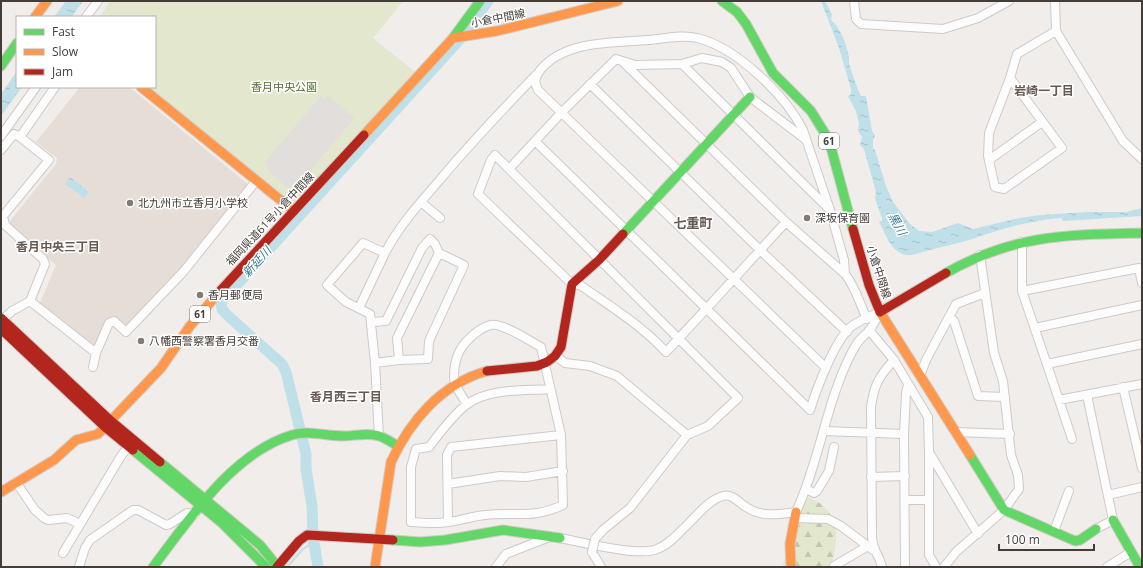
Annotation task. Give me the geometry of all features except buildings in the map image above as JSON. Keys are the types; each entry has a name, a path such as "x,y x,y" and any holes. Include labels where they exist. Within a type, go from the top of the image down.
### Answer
{"street":[{"path":"36,16 47,1"},
{"name":"福岡県道61号小倉中間線","path":"108,424 161,368 199,314 453,38 480,1"},
{"name":"小倉中間線","path":"453,38 504,30 618,1"},
{"name":"小倉中間線","path":"722,1 737,12 742,18 773,73 811,111 829,140 869,285 880,312 980,255 1022,242 1078,235 1142,233"},
{"path":"854,1 856,20 861,24 943,28 978,18 1009,1"},
{"path":"1054,1 1056,32 1122,141 1142,159"},
{"path":"87,16 95,4"},
{"path":"93,16 95,4"},
{"path":"1010,78 1062,148 1004,189 995,188 989,160 989,133 1010,78 1017,54 1056,32"},
{"path":"359,308 396,233 490,123 544,65 555,58 584,46 600,43 696,38 733,54 748,66 779,98 797,120 814,159 825,199 830,210 844,260 845,274"},
{"path":"1,66 16,45"},
{"path":"509,169 562,112 616,59 635,65 682,64 702,58 722,62 731,68 750,97 805,139"},
{"path":"624,62 649,89 707,143 786,222 845,274 853,283 855,295 867,319"},
{"path":"682,64 830,210"},
{"path":"536,75 535,86 538,90 826,368"},
{"path":"590,84 680,173 847,332"},
{"path":"1,136 35,88"},
{"path":"20,137 54,88"},
{"path":"141,88 294,212"},
{"path":"374,567 391,462 398,446 411,426 430,404 456,385 471,377 498,368 544,365 556,356 561,347 572,284 599,260 750,97"},
{"path":"989,160 1042,122"},
{"path":"1,150 14,134 49,160 3,216 4,225 43,259 45,264 30,301 12,311 1,322 108,424 204,503 260,545 277,567 299,541 307,535 420,542 444,540 489,531 503,530 516,531 547,538 560,538 619,549 636,551 656,550 669,543 711,502 724,495 734,497 746,507 763,514 796,515 828,519 841,526 871,548 880,558 882,567"},
{"path":"535,140 810,410 818,384 847,332 852,326 880,312"},
{"path":"601,567 592,552 596,539 603,530 630,508 687,435 708,426 738,398 679,338 495,156 484,174 478,194 572,284 580,285 625,316 651,336 666,352 679,338 706,307 786,222"},
{"path":"93,367 96,353 109,323 114,322 126,332 184,271 256,181"},
{"path":"421,202 440,218"},
{"path":"371,322 386,321 422,248 430,239 439,253 464,265 429,341 428,359 375,363"},
{"path":"1022,242 1022,291 1072,439"},
{"path":"378,436 375,363 370,314 346,302 327,285 363,243 385,253"},
{"path":"399,360 397,338 439,253"},
{"path":"944,567 956,552 1004,510 1018,488 1018,475 1012,455 1003,381 994,353 980,255"},
{"path":"1022,291 1139,268 1142,283"},
{"path":"920,376 926,360 956,304 985,293"},
{"path":"30,301 96,353"},
{"path":"1035,328 1142,305"},
{"path":"790,567 790,544 796,515 806,489 834,394 851,353 860,337 869,330 880,312"},
{"path":"880,312 1004,510 1075,541 1080,540 1113,520"},
{"path":"949,317 954,321 978,396 1005,397"},
{"path":"467,404 456,385 454,376 459,351 464,342 482,328 491,325 501,327 541,347 561,435 563,505 548,512 527,516 485,515 432,524 411,522 411,467 416,449 429,448 446,424 467,404 498,393 550,389"},
{"path":"869,330 894,360 928,417 929,555 936,567"},
{"path":"1047,364 1142,344"},
{"path":"556,356 565,363 590,366 617,376 687,435"},
{"path":"871,548 871,433 873,392 879,376 894,360"},
{"path":"1059,400 1142,384"},
{"path":"905,567 904,434 908,385"},
{"path":"1123,387 1142,468"},
{"path":"1087,395 1113,520 1140,567"},
{"name":"61","path":"1,492 54,460 63,450 76,440 94,437 108,424"},
{"path":"824,431 904,434"},
{"path":"955,432 1010,434"},
{"path":"153,567 204,503 239,466 270,445 291,436 310,433 343,436 378,436 398,446"},
{"path":"448,522 446,455 451,447 561,435"},
{"path":"63,553 131,443"},
{"path":"806,489 814,493 817,491 829,471 834,447"},
{"path":"929,452 978,534"},
{"path":"448,484 500,476 526,477 562,471"},
{"path":"871,477 904,476"},
{"path":"16,482 35,510 44,518 48,520 67,518 80,524"},
{"path":"1108,495 1141,488"},
{"path":"1054,531 1069,491"},
{"path":"905,500 929,500"},
{"path":"204,503 266,567"},
{"path":"79,567 85,548 90,540 133,510 138,510 166,525 187,513 195,514"},
{"path":"496,567 506,554 547,538"},
{"path":"834,566 871,548"},
{"path":"1107,567 1131,552"}],"shaded area":[{"name":"北九州市立香月小学校","path":"79,88 130,88 249,185 184,266 127,326 114,318 97,343 93,345 40,303 56,265 10,226 10,221 56,164 57,158 36,142"},
{"path":"327,95 354,118 295,188 291,185 288,188 267,169 269,166 265,162 321,96 324,99"}],"green space":[{"name":"香月中央公園","path":"110,1 403,1 373,38 415,72 293,206 149,88 156,88 156,16 101,16"},
{"path":"805,496 817,501 825,508 835,525 836,545 830,567 782,567"}],"water":[{"path":"66,1 83,1 73,16 55,16"},
{"name":"黒川","path":"821,1 825,1 832,14 831,20 835,23 843,38 848,53 849,64 861,96 866,96 872,131 875,135 873,148 875,150 886,186 893,202 910,224 919,231 932,232 958,223 973,229 1019,218 1041,215 1087,212 1126,212 1142,208 1142,216 1063,221 1062,218 1050,219 1016,226 912,255 900,253 891,245 879,222 882,221 882,218 875,199 876,192 864,149 860,145 862,137 858,131 859,124 856,111 848,96 851,94 851,89 839,48"},
{"path":"16,72 16,88 21,88 1,116 1,94"},
{"path":"70,177 89,192 84,198 65,184"}],"waterway":[{"name":"新延川","path":"318,567 313,537 312,506 306,469 306,454 286,372 282,364 226,314 222,309 221,302 461,38 488,1"},
{"path":"287,567 303,549 314,542"}],"traffic: fast":[{"path":"453,38 480,1"},
{"path":"722,1 737,12 746,24 773,73 811,111 829,140 853,229"},
{"path":"1,66 16,44"},
{"path":"623,234 750,97"},
{"path":"946,273 971,260 995,251 1042,239 1065,236 1142,233"},
{"path":"153,567 197,509 231,472 270,444 292,435 311,433 337,436 366,434 375,435 398,446"},
{"path":"133,450 222,523 266,567"},
{"path":"970,455 1004,510 1075,541 1080,540 1096,529"},
{"path":"160,462 260,545 278,567"},
{"path":"1113,520 1140,567"},
{"path":"393,540 420,542 445,540 503,530 560,538"}],"traffic: slow":[{"path":"36,16 47,1"},
{"path":"364,135 453,38 497,31 618,1"},
{"path":"142,88 294,211"},
{"path":"1,492 54,460 76,440 98,434 161,368 190,326 221,290"},
{"path":"880,312 970,455"},
{"path":"375,567 391,462 399,447 418,419 441,395 470,377 487,371"},
{"path":"791,567 790,544 796,512"}],"traffic: jam":[{"path":"221,290 364,135"},
{"path":"853,229 869,285 880,312 946,273"},
{"path":"487,371 537,366 547,362 555,356 561,347 572,284 599,260 623,234"},
{"path":"1,318 111,421 160,462"},
{"path":"1,329 105,427 133,450"},
{"path":"277,567 299,541 307,535 393,540"}],"place":[{"name":"北九州市立香月小学校","path":"130,203"},
{"name":"深坂保育園","path":"807,218"},
{"name":"香月郵便局","path":"200,295"},
{"name":"八幡西警察署香月交番","path":"141,341"}],"district":[{"name":"岩崎一丁目","path":"1044,91"},
{"name":"七重町","path":"693,223"},
{"name":"香月中央三丁目","path":"58,247"},
{"name":"香月西三丁目","path":"346,397"}]}
